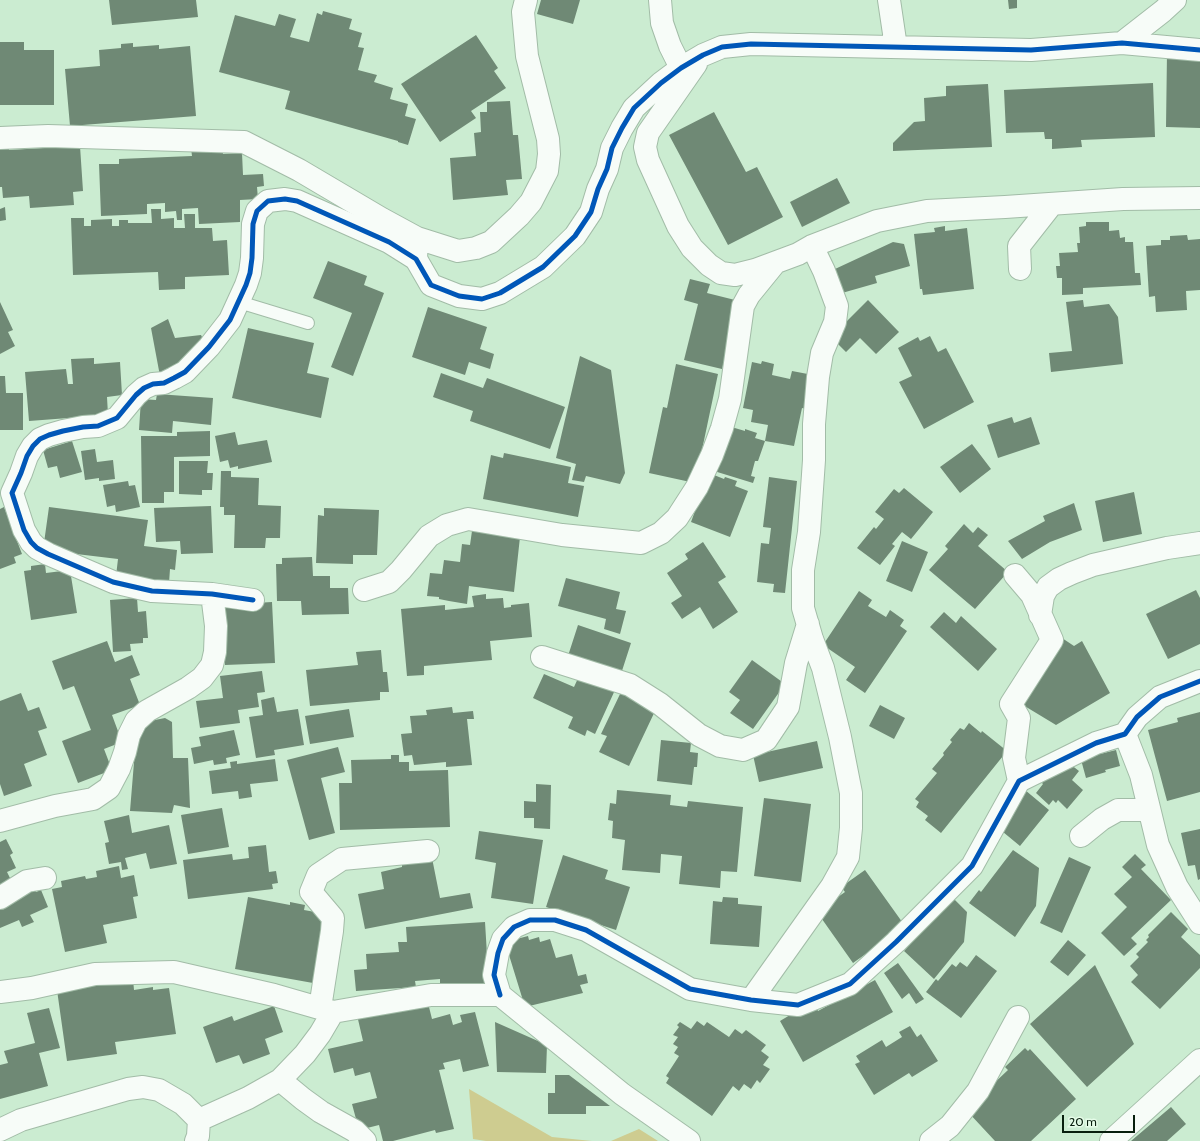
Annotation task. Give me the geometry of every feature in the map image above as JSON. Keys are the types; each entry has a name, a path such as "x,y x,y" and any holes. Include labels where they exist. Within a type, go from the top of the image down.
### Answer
{"street":[{"path":"0,138 48,136 244,142 299,170 417,238 458,251 476,248 491,242 519,216 531,202 547,171 549,154 548,139 527,56 523,12 526,0"},
{"path":"660,0 662,23 670,46 681,68"},
{"path":"889,0 896,48"},
{"path":"1122,43 1163,12 1175,0"},
{"path":"253,600 212,594 152,591 113,582 37,548 31,542 24,530 6,494 21,473 27,456 33,446 40,439 64,431 98,426 117,418 136,395 144,388 153,384 164,383 185,372 209,348 230,320 250,273 252,258 252,224 257,211 268,201 285,199 297,201 332,218 389,242 416,259 431,285 459,296 482,299 506,290 543,267 575,236 591,212 598,189 607,169 612,148 634,108 661,83 681,68 703,55 722,47 750,44 1031,50 1122,43 1200,50"},
{"path":"703,55 648,133 645,147 648,160 678,226 692,248 709,266 720,273 735,275 755,270 877,221 927,211 1123,199 1200,198"},
{"path":"1020,269 1019,246 1052,204"},
{"path":"416,259 417,238"},
{"path":"751,1000 832,886 848,857 851,828 851,793 840,737 825,676 803,608 803,570 810,525 814,460 814,424 822,353 835,322 837,306 824,271 812,246"},
{"path":"364,590 389,582 429,536 447,525 468,519 562,535 641,543 661,533 677,518 697,487 712,455 722,428 730,399 743,306 775,263"},
{"path":"1040,614 1043,596 1048,587 1072,572 1093,565 1167,548 1200,543"},
{"path":"1015,575 1032,595 1052,640 1011,704 1019,718 1014,758 1020,781"},
{"path":"0,821 55,806 93,799 109,788 119,769 129,735 136,721 147,711 188,688 202,678 212,665 215,652 216,626 212,594"},
{"path":"542,657 630,685 660,704 699,735 720,746 743,750 766,740 788,707 796,663 808,624"},
{"path":"689,1141 622,1094 500,995 494,975 498,953 503,939 514,927 530,920 555,920 586,930 690,989 751,1000 798,1005 850,984 896,942 972,866 1020,781 1096,743 1125,734 1137,717 1160,697 1200,681"},
{"path":"1125,734 1141,775 1158,845 1177,887 1200,923"},
{"path":"1081,836 1102,819 1118,810 1149,810"},
{"path":"0,1130 21,1120 128,1089 143,1087 159,1090 183,1104 197,1130 280,1080 305,1054 320,1034 326,1010 332,918 311,892 318,875 342,859 428,851"},
{"path":"0,898 27,881 45,878"},
{"path":"0,992 32,988 95,974 174,972 274,995 326,1010 431,995 500,995"},
{"path":"931,1141 950,1126 978,1091 1018,1017"},
{"path":"1111,1141 1200,1060"},
{"path":"280,1080 321,1112 355,1131 365,1141"}],"lane":[{"path":"238,302 308,323"}],"shaded area":[{"path":"469,1089 552,1137 592,1141 486,1141 473,1139"},
{"path":"639,1129 658,1141 611,1141"}],"building":[{"path":"109,0 196,0 198,17 112,25"},
{"path":"541,0 580,0 573,24 537,14"},
{"path":"1008,0 1017,0 1017,8 1009,9"},
{"path":"323,11 352,19 349,29 362,33 358,47 364,48 358,70 377,75 374,82 393,88 390,99 408,104 405,116 416,119 408,145 285,109 290,91 219,72 235,15 275,26 279,14 296,19 290,37 309,42 317,13 322,15"},
{"path":"476,35 498,68 494,71 506,88 471,111 476,118 440,142 401,84"},
{"path":"0,42 24,42 24,50 54,50 54,105 0,105"},
{"path":"133,43 133,47 159,45 159,49 190,46 196,116 70,126 65,69 100,66 99,50 121,48 121,44"},
{"path":"1167,53 1200,53 1200,128 1166,127"},
{"path":"1153,83 1155,137 1081,140 1082,147 1052,149 1052,139 1045,139 1044,132 1006,133 1004,90"},
{"path":"988,84 992,147 893,151 893,143 914,122 925,121 924,98 946,96 946,86"},
{"path":"510,101 513,135 518,135 522,179 506,180 508,195 453,200 450,158 476,156 474,133 481,132 480,112 487,112 487,102"},
{"path":"714,112 746,172 757,167 783,217 728,245 669,135"},
{"path":"8,144 9,150 80,146 83,191 73,192 74,205 30,208 29,196 3,198 2,187 0,187 0,145"},
{"path":"222,147 223,154 242,153 243,175 263,174 264,186 257,187 258,199 240,200 240,222 199,224 198,208 182,209 182,220 177,220 176,211 165,212 165,203 147,204 147,214 101,216 99,164 119,164 119,159 192,156 191,148"},
{"path":"837,178 850,203 802,227 790,202"},
{"path":"5,207 6,220 0,221 0,209"},
{"path":"151,209 161,209 161,219 174,218 174,228 185,228 184,214 195,214 195,228 212,228 213,241 227,240 229,275 185,277 185,289 159,290 158,272 73,275 71,218 84,218 84,226 91,226 91,220 112,219 112,226 119,226 119,220 128,220 128,223 152,223"},
{"path":"1086,222 1109,222 1109,231 1119,230 1120,238 1125,237 1125,242 1133,242 1135,273 1140,273 1141,285 1083,288 1083,294 1062,295 1062,278 1057,278 1056,266 1060,266 1059,253 1078,252 1077,243 1080,243 1079,227 1086,226"},
{"path":"945,226 945,231 967,228 974,289 923,295 922,289 920,289 914,234 935,232 934,228"},
{"path":"1187,235 1188,240 1200,239 1200,290 1186,291 1187,310 1156,312 1155,296 1149,297 1146,246 1161,245 1161,240 1170,240 1170,236"},
{"path":"893,242 904,244 910,266 875,276 877,283 842,293 835,269"},
{"path":"328,261 367,276 364,285 384,293 353,376 331,367 352,313 313,298"},
{"path":"690,279 710,284 707,293 739,301 722,369 684,360 698,304 684,300"},
{"path":"868,300 899,332 876,354 860,338 846,352 831,337"},
{"path":"1083,300 1084,307 1109,304 1118,317 1123,364 1051,372 1049,353 1072,351 1066,302"},
{"path":"0,302 13,330 8,332 15,346 0,354"},
{"path":"428,307 487,327 480,349 494,354 490,369 469,362 465,375 412,357"},
{"path":"168,319 175,338 201,335 205,343 169,377 160,376 151,328"},
{"path":"248,328 314,343 307,373 329,378 321,418 232,398"},
{"path":"930,336 938,352 946,348 974,402 924,429 899,382 912,376 898,348 918,337 920,341"},
{"path":"580,356 611,370 625,473 620,484 586,476 584,482 572,480 576,464 556,458"},
{"path":"94,358 94,364 120,362 122,395 107,397 108,415 29,421 25,372 66,369 68,384 73,384 71,359"},
{"path":"762,361 774,364 772,375 790,379 792,371 813,375 806,409 802,408 794,446 765,441 768,425 751,422 753,410 743,408 752,362 761,364"},
{"path":"676,364 718,374 695,483 649,473 663,407 667,408"},
{"path":"441,373 483,388 487,378 565,407 550,449 470,421 473,411 433,397"},
{"path":"0,376 5,376 6,393 23,393 23,430 0,430"},
{"path":"157,394 213,398 211,425 173,421 172,433 139,430 141,399 156,400"},
{"path":"1012,417 1014,423 1031,417 1040,444 998,458 987,425"},
{"path":"728,426 757,433 755,438 765,441 758,461 755,461 751,476 755,477 753,483 714,471"},
{"path":"210,431 210,456 174,457 174,492 164,492 164,503 142,503 141,436 177,436 177,432"},
{"path":"235,432 238,445 267,440 272,462 238,469 238,466 230,468 228,460 220,462 215,436"},
{"path":"72,441 82,472 60,478 57,466 48,468 43,450"},
{"path":"972,444 991,469 960,493 940,467"},
{"path":"95,449 97,462 113,460 115,479 99,481 99,478 85,480 81,451"},
{"path":"504,453 571,467 568,483 584,486 578,517 483,499 491,455 503,458"},
{"path":"179,461 208,461 207,473 213,473 212,490 202,490 202,495 179,494"},
{"path":"221,471 231,471 231,477 259,478 258,505 281,506 280,538 266,538 265,548 234,548 235,515 224,515 224,507 220,507"},
{"path":"709,473 724,479 725,477 737,481 735,486 748,491 730,537 691,522"},
{"path":"769,477 797,481 785,593 773,592 774,584 757,582 761,543 769,544 771,528 763,527"},
{"path":"128,481 129,486 135,485 140,507 116,512 115,505 107,507 103,485"},
{"path":"904,488 933,512 911,539 902,532 892,544 895,546 880,565 857,548 874,527 876,529 884,519 875,512 894,489 899,493"},
{"path":"1134,492 1142,534 1103,542 1095,501"},
{"path":"1074,503 1082,530 1050,542 1022,559 1008,541 1045,521 1043,516"},
{"path":"211,506 213,553 181,554 180,541 156,542 154,508"},
{"path":"4,507 22,554 14,557 16,563 0,569 0,509"},
{"path":"49,507 148,520 144,546 177,550 175,570 170,569 169,583 116,576 118,559 43,550"},
{"path":"324,508 379,510 377,555 353,555 353,564 316,563 318,515 324,516"},
{"path":"964,524 973,533 978,527 988,535 978,546 1008,572 975,609 929,570 948,549 945,546"},
{"path":"472,531 520,537 514,592 469,586 467,604 439,599 439,597 427,596 430,573 442,574 444,560 460,562 462,544 470,545"},
{"path":"902,541 928,552 912,592 886,581"},
{"path":"703,542 726,577 718,582 738,612 713,629 700,607 682,619 671,603 682,596 667,573 688,559 685,554"},
{"path":"312,557 313,576 330,576 330,588 348,588 349,614 302,615 301,601 277,601 276,564 282,564 282,558"},
{"path":"45,564 46,573 70,570 77,613 31,620 24,571 31,570 31,566"},
{"path":"566,578 620,592 616,609 626,611 620,634 604,629 606,619 558,606"},
{"path":"1196,590 1200,598 1200,644 1168,659 1146,614"},
{"path":"859,591 872,600 868,606 886,617 890,610 904,620 900,626 907,631 865,693 846,680 855,667 823,645"},
{"path":"486,594 486,599 503,598 504,608 511,607 511,605 529,603 532,637 490,641 492,660 424,666 424,675 407,676 401,609 445,605 445,610 474,607 472,596"},
{"path":"137,598 138,612 146,611 148,638 143,638 143,643 130,644 131,651 113,652 110,600"},
{"path":"272,602 275,663 225,665 222,605"},
{"path":"944,612 956,623 961,616 997,649 978,671 930,627"},
{"path":"578,625 631,643 620,677 567,659"},
{"path":"1062,638 1074,646 1082,641 1110,693 1056,725 1018,702"},
{"path":"107,641 115,662 132,655 140,675 130,679 140,705 112,715 122,742 104,749 112,770 78,783 62,741 91,730 74,686 63,690 52,661"},
{"path":"381,650 383,672 387,672 389,692 380,692 380,700 310,706 306,670 358,665 356,652"},
{"path":"752,660 785,684 753,729 730,713 740,700 729,692"},
{"path":"262,671 265,692 257,693 259,707 238,710 240,723 200,728 196,701 223,698 220,676"},
{"path":"544,674 574,687 580,674 615,690 595,734 587,730 585,736 568,728 573,717 533,698"},
{"path":"621,692 656,709 629,766 599,752 607,736 601,734"},
{"path":"21,693 28,711 39,707 47,728 38,731 47,755 24,764 32,786 4,796 0,784 0,701"},
{"path":"274,697 277,712 298,709 304,745 274,750 275,755 256,758 249,717 263,715 261,700"},
{"path":"880,705 905,718 894,739 869,726"},
{"path":"452,707 453,713 473,711 474,719 467,719 472,765 446,767 446,762 414,765 412,755 404,756 401,734 412,733 410,716 427,715 426,710"},
{"path":"349,709 354,737 310,744 305,716"},
{"path":"1200,712 1200,792 1167,801 1148,730 1178,722 1177,718"},
{"path":"165,718 172,722 173,758 188,758 190,808 174,805 172,813 130,811 137,726 150,721"},
{"path":"969,723 981,733 982,731 1007,751 941,833 925,820 928,816 916,807 919,802 915,799 937,773 932,769 944,755 943,753 952,742 950,740 960,728 964,730"},
{"path":"234,730 240,755 226,758 227,763 214,765 213,760 194,764 191,748 201,746 199,737"},
{"path":"661,740 691,743 690,752 698,753 697,767 694,767 692,785 657,781"},
{"path":"817,741 823,768 759,782 753,755"},
{"path":"338,747 345,772 321,778 335,833 309,840 287,760"},
{"path":"1116,750 1120,766 1105,770 1106,772 1086,778 1080,756 1099,751 1100,754"},
{"path":"391,755 399,755 399,762 409,762 409,771 448,770 450,827 340,830 339,783 352,783 351,760 391,759"},
{"path":"275,759 278,781 250,784 252,797 239,799 238,791 212,794 209,771 231,768 230,762 237,761 237,764"},
{"path":"1066,761 1079,771 1072,780 1083,790 1067,809 1058,800 1056,803 1053,800 1049,805 1036,793 1046,778"},
{"path":"536,784 551,785 550,829 534,828 534,818 524,818 524,801 536,802"},
{"path":"617,790 671,795 670,805 687,807 688,801 743,807 737,872 721,871 720,888 679,884 682,856 661,854 660,873 622,870 625,840 612,838 613,821 608,820 610,803 616,804"},
{"path":"1025,790 1049,810 1020,846 997,827"},
{"path":"764,798 811,804 801,882 754,876"},
{"path":"222,808 229,847 188,854 181,815"},
{"path":"129,815 132,833 169,825 177,864 150,869 146,853 125,858 128,869 122,870 121,862 109,864 105,843 109,842 104,821"},
{"path":"1200,829 1200,879 1198,880 1195,865 1188,866 1181,833"},
{"path":"479,831 543,840 533,904 491,898 496,863 475,859"},
{"path":"6,839 13,853 10,855 16,868 7,872 12,882 0,887 0,842"},
{"path":"266,845 269,872 276,871 278,883 272,884 273,889 188,899 183,860 232,854 233,860 249,858 248,847"},
{"path":"1013,850 1039,868 1036,906 1015,937 969,903 979,890 981,892"},
{"path":"1135,854 1146,865 1141,869 1171,900 1131,938 1137,944 1124,956 1101,933 1127,907 1114,894 1132,877 1122,867"},
{"path":"563,855 608,870 605,879 630,887 616,930 546,907"},
{"path":"1069,857 1091,867 1062,933 1040,923"},
{"path":"432,858 440,898 470,893 473,908 365,929 358,894 384,889 381,872"},
{"path":"119,866 121,878 134,875 138,896 133,897 137,918 103,925 107,943 65,952 52,889 62,887 61,881 85,876 86,879 97,877 96,871"},
{"path":"865,870 905,926 853,963 817,912 845,892 841,887"},
{"path":"34,888 36,892 41,890 48,907 30,915 34,922 22,927 19,920 0,928 0,903"},
{"path":"248,897 290,905 290,902 305,905 304,910 326,914 313,983 235,969"},
{"path":"723,897 738,898 738,904 762,906 759,947 710,944 713,901 722,902"},
{"path":"952,897 967,912 964,942 934,979 904,951"},
{"path":"1171,912 1188,929 1181,937 1200,955 1200,968 1160,1009 1131,982 1138,975 1130,966 1139,957 1136,954 1148,942 1146,940 1149,937 1148,935"},
{"path":"485,922 488,971 487,986 440,989 440,979 415,981 416,987 356,991 354,970 367,969 366,954 399,952 398,942 407,942 406,927"},
{"path":"528,936 529,940 539,937 540,942 550,939 556,958 572,954 578,976 586,974 588,983 580,985 583,993 525,1007 505,942"},
{"path":"1068,940 1086,955 1068,976 1050,962"},
{"path":"976,955 997,971 961,1018 926,992 936,979 938,981 952,964 956,967 960,962 967,967"},
{"path":"898,963 924,999 916,1004 909,993 902,999 884,973"},
{"path":"1095,965 1134,1044 1087,1087 1030,1024"},
{"path":"133,979 134,990 153,987 153,990 169,988 176,1034 115,1042 117,1054 67,1061 57,990"},
{"path":"875,980 893,1012 803,1062 780,1021 800,1009 816,1006 818,1011"},
{"path":"428,1003 432,1019 450,1014 453,1025 462,1022 460,1015 475,1012 489,1066 463,1072 460,1059 443,1063 445,1069 439,1070 454,1129 436,1133 435,1130 393,1141 383,1141 379,1125 359,1130 352,1104 377,1098 370,1072 355,1076 353,1068 334,1073 328,1049 363,1041 357,1015"},
{"path":"274,1006 283,1032 265,1039 270,1054 243,1064 239,1055 216,1063 203,1027 232,1016 234,1021"},
{"path":"49,1008 60,1048 39,1053 48,1086 0,1099 0,1065 8,1063 4,1051 35,1043 27,1013"},
{"path":"697,1021 704,1026 707,1022 729,1037 735,1029 742,1034 746,1030 766,1045 761,1051 769,1057 763,1065 770,1069 760,1083 757,1080 751,1089 744,1084 739,1091 733,1086 712,1116 666,1083 669,1078 666,1076 679,1056 674,1053 678,1047 673,1044 678,1037 673,1035 679,1027 677,1025 680,1022 691,1029"},
{"path":"495,1022 547,1045 546,1073 497,1072"},
{"path":"910,1026 917,1037 921,1034 938,1061 912,1077 909,1073 874,1095 855,1064 860,1062 856,1056 882,1040 886,1047 902,1037 899,1032"},
{"path":"1025,1048 1028,1051 1030,1049 1076,1099 1031,1141 995,1141 968,1112 992,1089 990,1087 1008,1070 1005,1067"},
{"path":"555,1075 569,1075 610,1106 586,1106 586,1114 548,1114 548,1093 555,1093"},
{"path":"1171,1107 1186,1124 1167,1141 1131,1141"}],"cycle path":[{"path":"253,600 212,594 152,591 113,582 48,554 37,548 31,542 24,530 12,493 27,456 33,446 40,439 63,431 98,426 117,418 136,395 144,388 153,384 164,383 185,372 209,347 230,320 246,285 250,273 252,258 253,224 257,211 268,201 285,199 297,201 389,242 416,259 431,285 459,296 482,299 500,293 543,267 575,236 591,212 598,189 607,169 612,148 634,108 661,83 681,68 703,55 722,47 751,44 1031,50 1122,43 1200,50"},
{"path":"500,995 494,975 498,953 503,939 514,927 530,920 555,920 586,930 690,989 751,1000 798,1005 850,984 896,942 972,866 1019,781 1096,743 1125,734 1137,717 1160,697 1200,681"}]}
